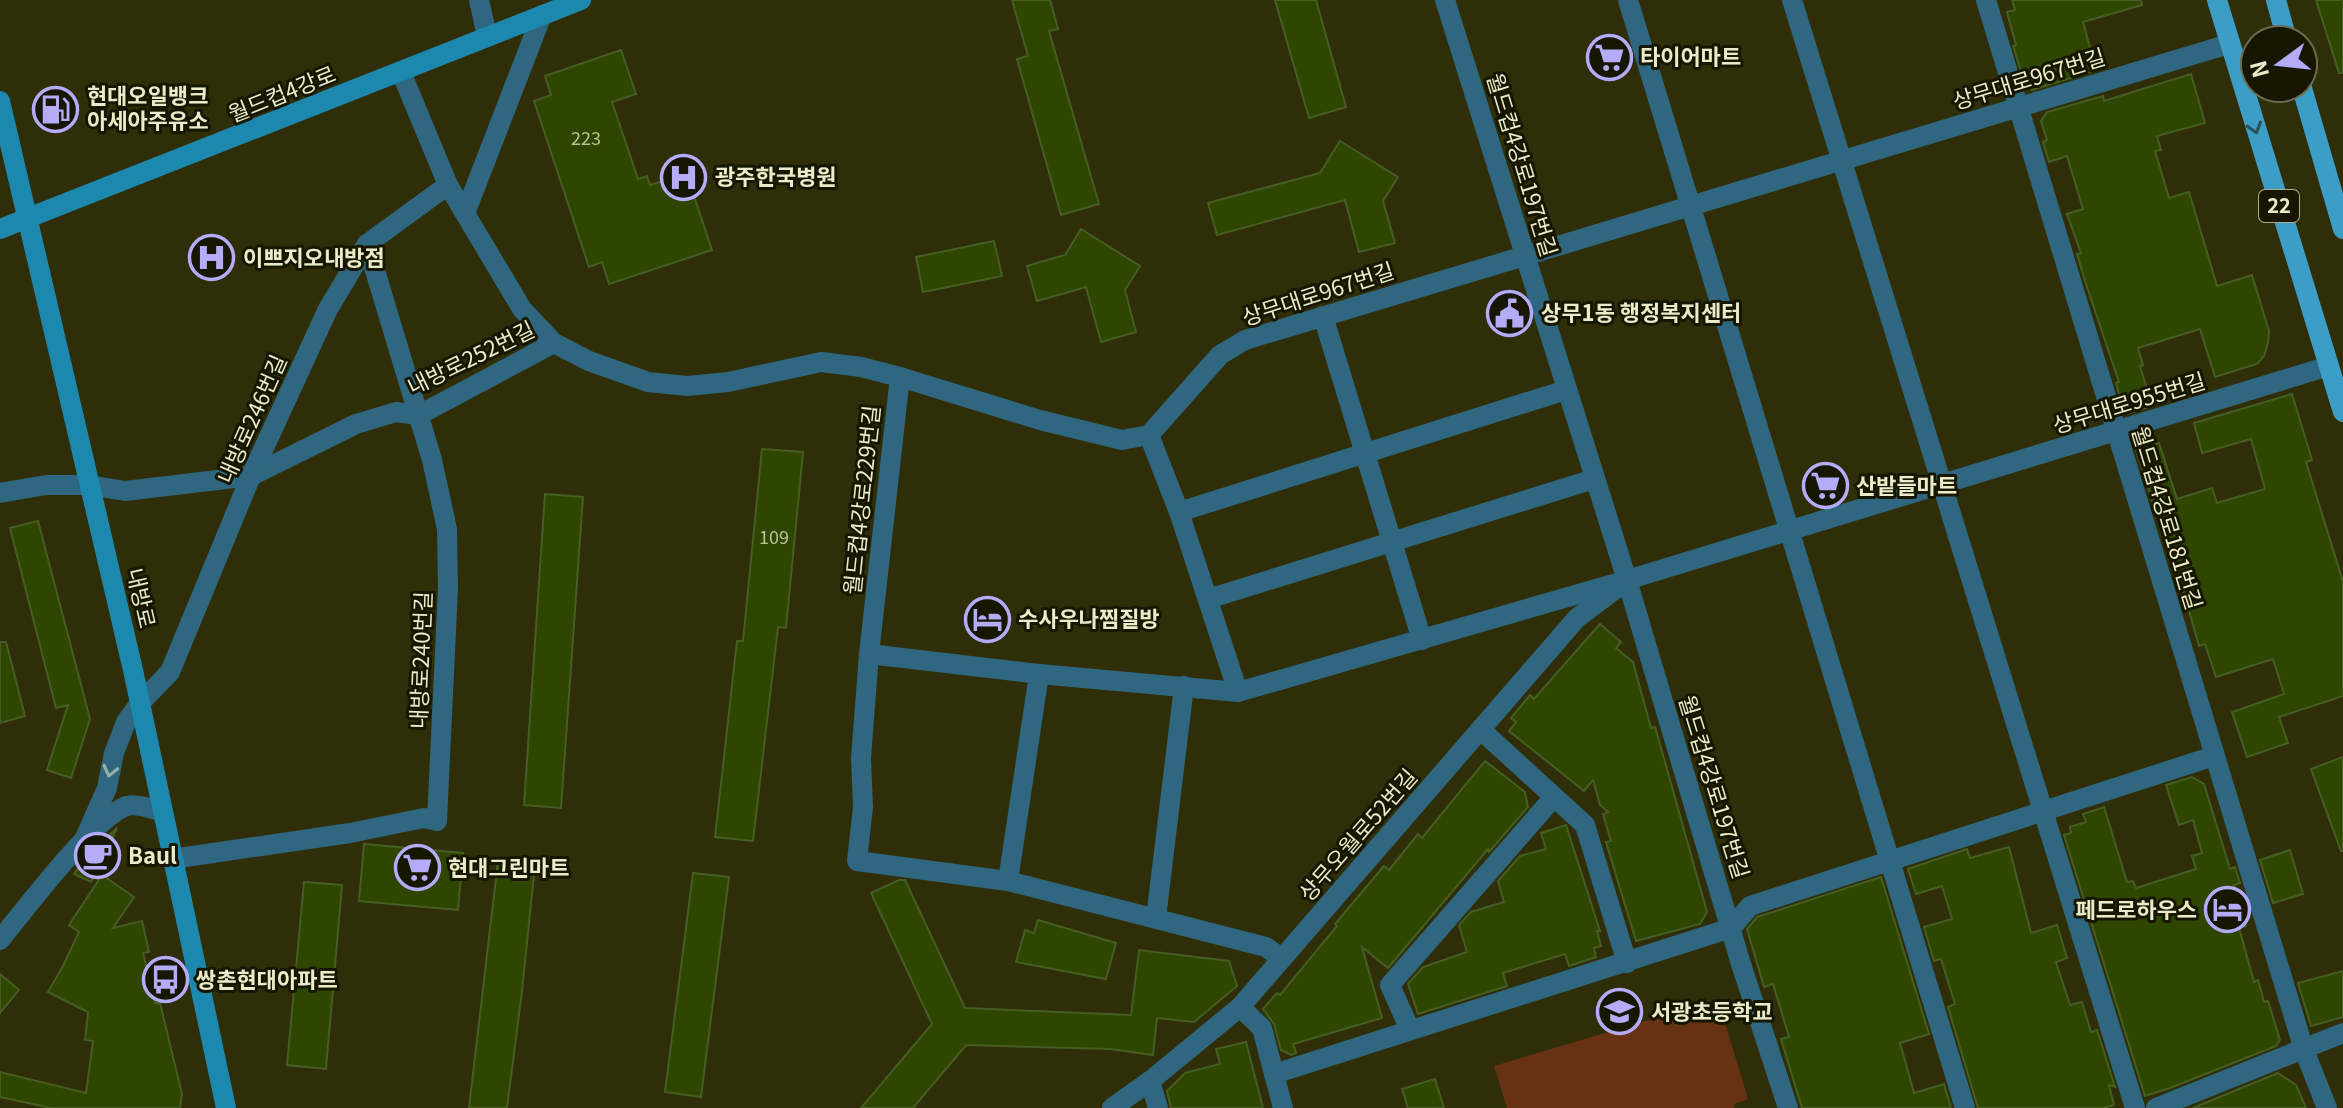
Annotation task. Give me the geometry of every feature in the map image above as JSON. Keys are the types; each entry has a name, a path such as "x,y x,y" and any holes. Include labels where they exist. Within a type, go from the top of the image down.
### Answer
{"main road":[{"name":"22","path":"2217,0 2343,412"},
{"path":"2276,0 2283,24"},
{"name":"22","path":"2307,104 2343,229"}],"street":[{"path":"479,0 487,36"},
{"name":"월드컵4강로","path":"0,229 581,0"},
{"name":"월드컵4강로197번길","path":"1445,0 1788,1108"},
{"path":"1628,0 1965,1108"},
{"path":"1792,0 2135,1108"},
{"name":"월드컵4강로181번길","path":"1986,0 2304,1050 2327,1108"},
{"path":"466,211 542,15"},
{"name":"상무대로967번길","path":"1149,435 1220,355 1245,340 2229,44"},
{"name":"월드컵4강로229번길","path":"401,72 448,185 522,309 554,343 589,361 648,382 687,386 728,382 821,362 861,367 900,377 869,654 861,758 863,807 857,861 1008,881 1266,947 1281,958"},
{"name":"내방로","path":"0,101 140,703 226,1108"},
{"name":"내방로246번길","path":"84,840 107,788 114,753 126,722 170,672 251,476 328,309 367,244 448,185"},
{"name":"내방로240번길","path":"172,859 350,833 424,818 437,821 448,548 441,492 367,244"},
{"path":"1323,316 1422,640"},
{"name":"내방로252번길","path":"0,493 46,485 89,485 125,491 251,476 356,424 396,412 419,415 554,343"},
{"name":"상무대로955번길","path":"869,654 1039,674 1238,692 1627,580 2329,366"},
{"path":"900,377 1040,420 1122,440 1149,435 1179,512 1238,692"},
{"path":"1179,512 1566,390"},
{"path":"1208,599 1594,479"},
{"name":"상무오월로52번길","path":"1112,1108 1240,1007 1577,618 1627,580"},
{"path":"1008,881 1039,674"},
{"path":"1156,918 1184,686"},
{"path":"1481,730 1585,825 1627,963"},
{"path":"1274,1074 1731,928 1750,906 2214,756"},
{"path":"1410,1030 1390,985 1554,797"},
{"path":"0,940 84,840 124,807 131,805 161,811"},
{"path":"1240,1007 1262,1028 1283,1108"},
{"path":"2156,1108 2343,1033"},
{"path":"1150,1081 1158,1108"}],"shaded area":[{"path":"1703,1004 1722,1013 1748,1099 1734,1104 1734,1108 1507,1108 1494,1066"}],"building":[{"path":"1012,0 1050,0 1058,29 1049,31 1099,204 1061,215 1017,59 1028,56"},
{"path":"1275,0 1316,0 1346,107 1309,118"},
{"path":"2012,0 2141,0 2142,5 2083,22 2096,70 2032,90 2025,84 2013,46 2016,45 2007,12 2015,10"},
{"path":"2316,0 2343,0 2343,73 2339,73"},
{"path":"621,50 636,94 612,102 638,179 647,176 650,185 663,181 666,192 690,184 712,250 609,284 602,262 589,267 534,101 551,95 545,76"},
{"path":"2191,74 2205,123 2157,136 2161,150 2155,151 2169,198 2189,192 2217,286 2252,275 2269,331 2268,343 2264,356 2257,364 2215,377 2200,329 2138,348 2152,406 2130,413 2123,409 2116,383 2119,382 2086,284 2077,254 2081,253 2067,214 2083,209 2067,156 2049,162 2041,121 2047,112 2103,96 2104,101"},
{"path":"1340,141 1398,177 1383,201 1395,243 1359,252 1345,200 1217,235 1208,203 1320,173"},
{"path":"1081,229 1140,266 1125,290 1136,332 1101,342 1086,287 1037,301 1027,266 1065,255"},
{"path":"994,241 1002,276 923,292 916,257"},
{"path":"2292,394 2312,460 2306,462 2343,582 2343,696 2279,717 2288,743 2247,757 2232,712 2284,694 2273,659 2216,677 2205,644 2199,646 2156,502 2153,503 2136,450 2159,443 2177,499 2212,488 2217,503 2265,489 2251,439 2202,453 2194,423"},
{"path":"762,449 803,452 786,628 778,627 753,841 715,837 737,641 743,641"},
{"path":"545,494 583,497 561,808 524,805"},
{"path":"38,521 90,719 71,778 47,770 68,705 56,708 10,528"},
{"path":"1600,624 1621,642 1616,648 1633,662 1651,728 1655,727 1707,912 1700,924 1636,941 1606,842 1611,841 1603,814 1608,812 1600,805 1593,780 1584,791 1509,731 1516,722 1511,718 1530,695 1534,699"},
{"path":"0,642 6,642 25,716 0,723"},
{"path":"2343,757 2343,851 2341,851 2311,769"},
{"path":"1485,761 1525,792 1528,807 1489,852 1488,849 1388,968 1362,947 1382,1018 1293,1044 1296,1053 1291,1055 1281,1050 1274,1024 1263,1009 1277,993 1280,995 1384,866 1389,870 1418,834 1422,838"},
{"path":"2192,777 2204,784 2230,869 2235,867 2240,883 2234,885 2246,926 2239,928 2254,982 2258,980 2264,1002 2268,1001 2280,1040 2276,1046 2145,1096 2064,835 2071,833 2070,827 2086,822 2083,814 2104,807 2127,882 2133,881 2136,888 2196,869 2192,856 2202,853 2193,820 2179,825 2166,785"},
{"path":"1566,825 1600,931 1597,931 1601,946 1594,948 1596,957 1569,966 1565,954 1503,973 1507,986 1418,1014 1408,984 1423,967 1467,952 1459,925 1471,912 1504,902 1498,881 1520,856 1546,849 1541,833"},
{"path":"117,828 91,882 74,874 86,857"},
{"path":"364,844 463,853 458,910 359,901"},
{"path":"2009,847 2031,933 2057,925 2067,958 2056,962 2070,1005 2082,1002 2091,1032 2097,1030 2115,1087 2109,1085 2114,1105 2103,1108 1978,1108 1948,1007 1955,1004 1941,959 1934,961 1924,927 1952,919 1942,886 1916,894 1908,869 1967,849 1970,858"},
{"path":"2290,850 2303,894 2273,903 2260,860"},
{"path":"498,861 535,865 522,991 507,1108 469,1108"},
{"path":"693,873 729,877 701,1097 665,1092"},
{"path":"102,875 134,897 113,928 142,921 149,952 143,953 155,1003 160,1003 182,1094 180,1108 51,1108 0,1097 0,1072 86,1093 93,1041 85,1040 88,1012 48,992 79,932 69,925"},
{"path":"1881,877 1929,1034 1900,1043 1914,1093 1944,1084 1951,1108 1802,1108 1781,1039 1789,1037 1773,984 1764,987 1747,929 1757,917"},
{"path":"905,880 965,1008 1131,1015 1139,950 1229,961 1237,986 1194,1022 1157,1018 1153,1055 1110,1049 966,1045 913,1108 861,1108 932,1024 871,893"},
{"path":"304,882 342,885 326,1069 287,1065"},
{"path":"1038,920 1116,943 1106,979 1016,962 1025,930 1034,933"},
{"path":"2343,971 2343,1017 2311,1026 2298,983"},
{"path":"0,974 19,990 0,1013"},
{"path":"1246,1042 1263,1108 1171,1108 1167,1091 1185,1073 1220,1064 1216,1049"},
{"path":"2278,1073 2296,1085 2306,1108 2193,1108"},
{"path":"1435,1079 1444,1108 1408,1108 1402,1089"}],"place":[{"name":"타이어마트","path":"1609,57"},
{"name":"현대오일뱅크 아세아주유소","path":"56,109"},
{"name":"광주한국병원","path":"684,177"},
{"name":"이쁘지오내방점","path":"212,258"},
{"name":"상무1동 행정복지센터","path":"1510,313"},
{"name":"산밭들마트","path":"1825,486"},
{"name":"수사우나찜질방","path":"987,619"},
{"name":"Baul","path":"97,856"},
{"name":"현대그린마트","path":"417,868"},
{"name":"페드로하우스","path":"2228,910"},
{"name":"쌍촌현대아파트","path":"165,980"},
{"name":"서광초등학교","path":"1620,1012"}]}
